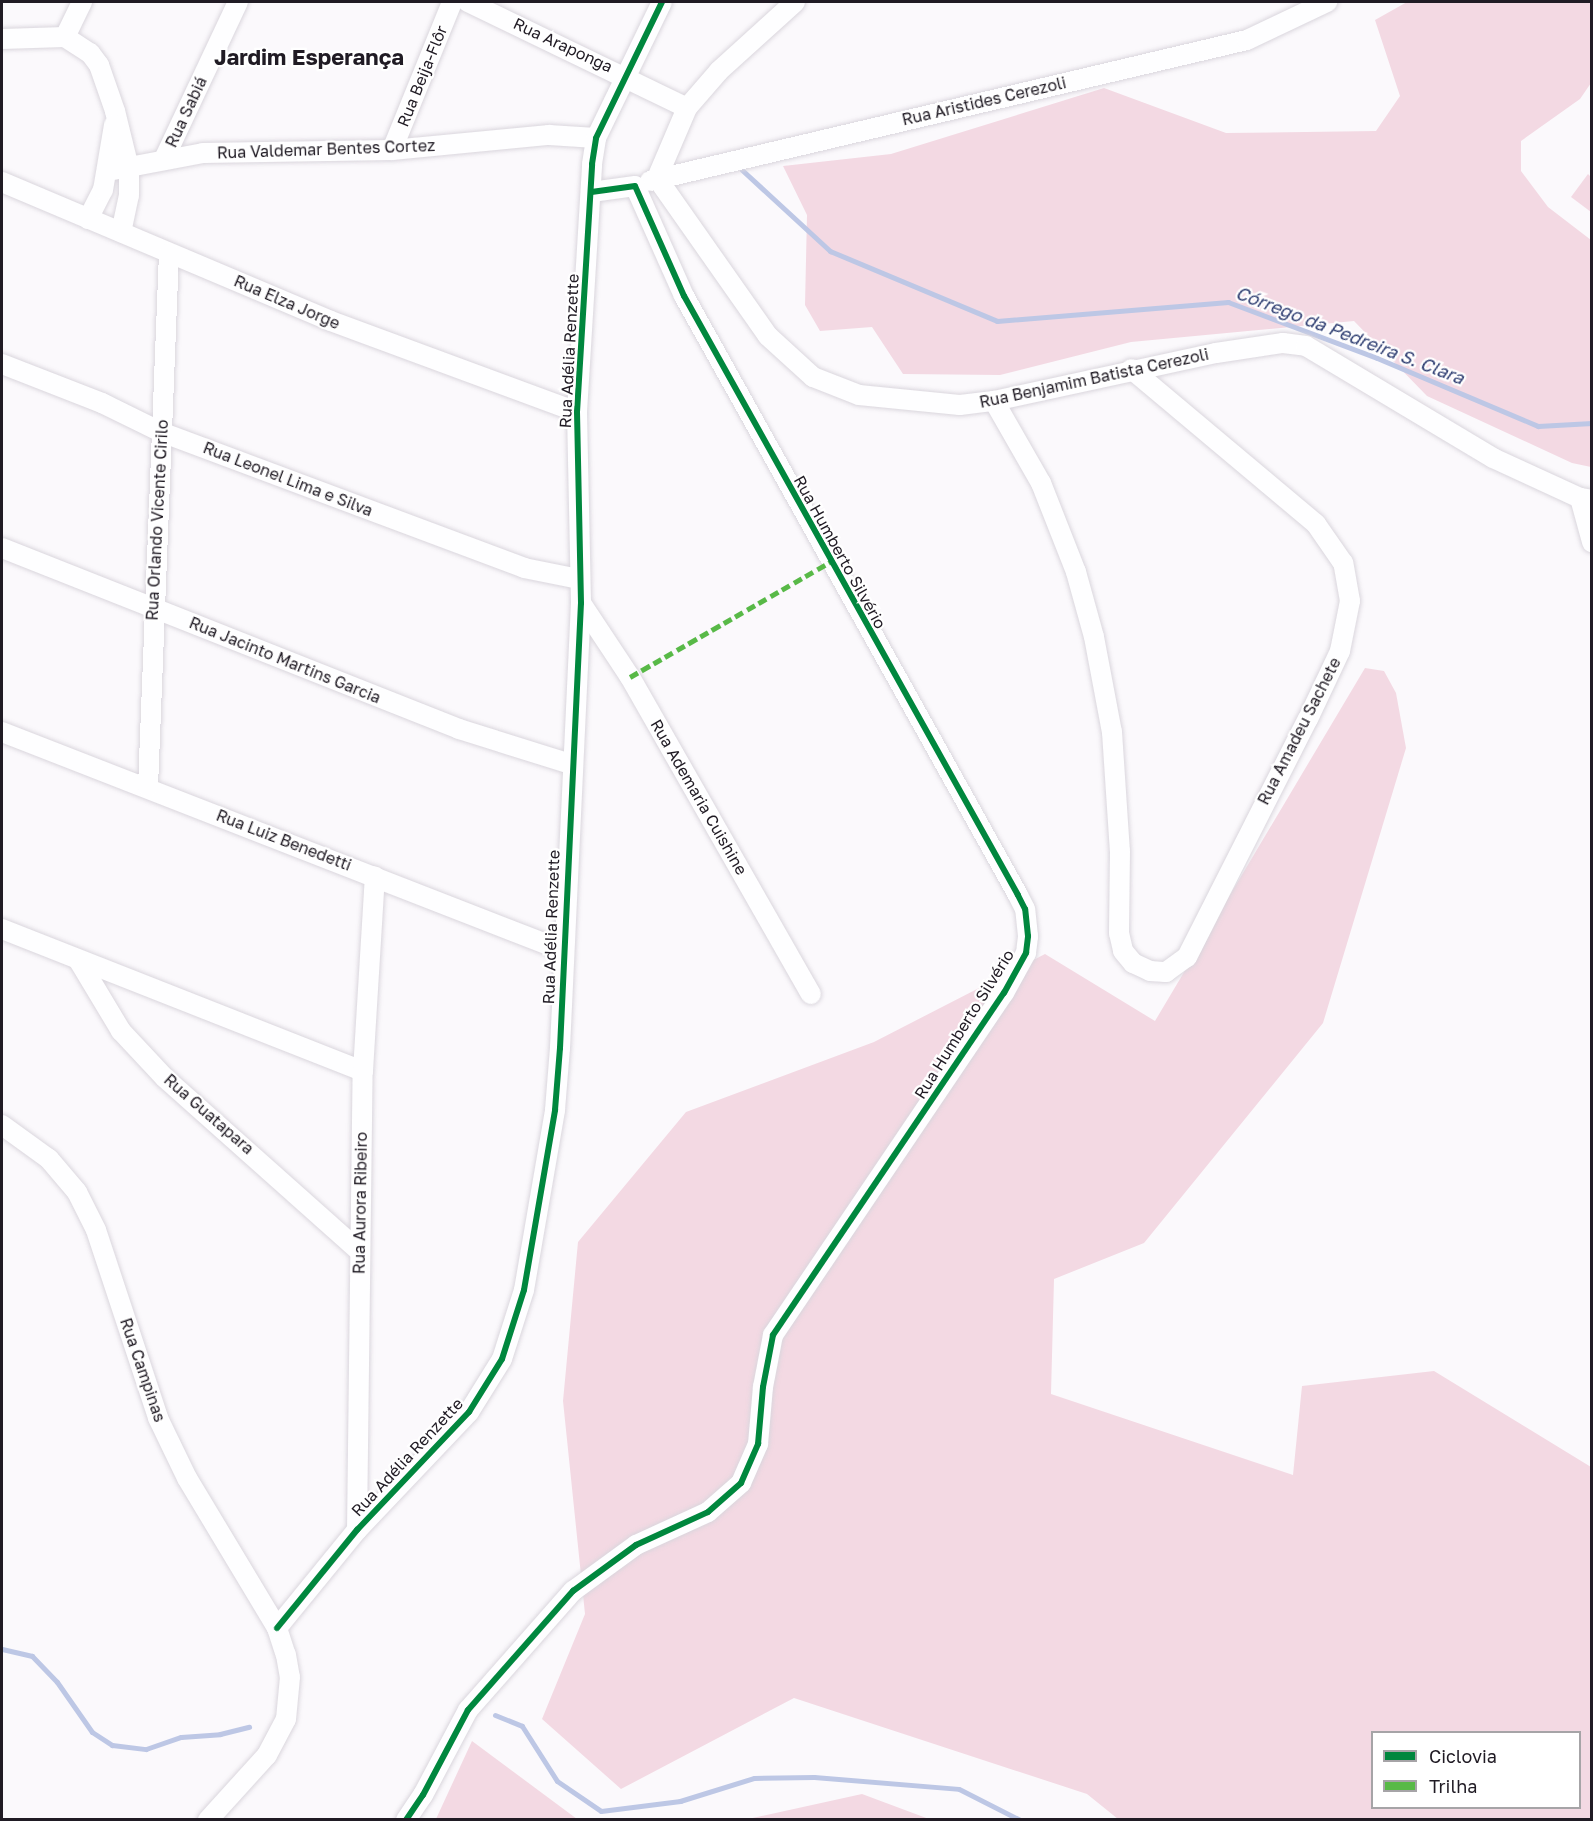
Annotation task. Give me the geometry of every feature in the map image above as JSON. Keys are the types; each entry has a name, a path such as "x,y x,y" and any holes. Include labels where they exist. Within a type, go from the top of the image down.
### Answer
{"street":[{"path":"65,37 81,2"},
{"name":"Rua Sabiá","path":"165,157 238,2"},
{"name":"Rua Beija-Flôr","path":"392,150 452,2"},
{"name":"Rua Araponga","path":"468,2 625,75 687,108"},
{"name":"Rua Adélia Renzette","path":"276,1628 357,1530 469,1412 502,1359 524,1290 555,1110 581,603 577,412 596,138 662,2"},
{"path":"657,178 687,108 719,70 795,2"},
{"name":"Rua Aristides Cerezoli","path":"635,186 657,178 1036,87 1181,57 1247,40 1327,2"},
{"path":"2,39 65,37 84,48 99,65 115,111 129,168 129,195 121,232"},
{"path":"88,219 108,171 115,111"},
{"name":"Rua Valdemar Bentes Cortez","path":"108,171 129,168 165,157 203,153 392,150 533,136 596,138"},
{"name":"Rua Benjamim Batista Cerezoli","path":"657,178 768,336 813,377 859,395 909,402 994,401 1131,369 1283,343 1306,346 1326,354 1446,431 1586,499"},
{"name":"Rua Elza Jorge","path":"2,182 468,375 577,412"},
{"path":"591,192 635,186"},
{"name":"Rua Humberto Silvério","path":"406,1820 423,1795 468,1710 573,1591 636,1545 708,1512 741,1483 758,1444 763,1387 773,1335 1005,993 1026,953 1027,922 1018,895 684,296 635,186"},
{"name":"Rua Orlando Vicente Cirilo","path":"148,787 153,607 169,253"},
{"name":"Rua Leonel Lima e Silva","path":"2,364 102,403 162,432 524,568 579,579"},
{"name":"Rua Amadeu Sachete","path":"994,401 1041,483 1077,572 1094,637 1112,732 1119,851 1119,933 1123,951 1133,963 1150,971 1177,967 1186,957 1340,651 1349,610 1349,583 1343,563 1316,524 1131,369"},
{"path":"1586,499 1592,542"},
{"name":"Rua Jacinto Martins Garcia","path":"2,548 459,729 571,764"},
{"name":"Rua Ademaria Cuishine","path":"581,603 630,676 811,994"},
{"name":"Rua Luiz Benedetti","path":"2,732 564,951"},
{"name":"Rua Aurora Ribeiro","path":"357,1530 363,1071 375,876"},
{"path":"2,929 363,1071"},
{"name":"Rua Guatapara","path":"79,961 121,1031 165,1078 235,1136 359,1251"},
{"name":"Rua Campinas","path":"2,1125 21,1135 50,1159 76,1192 96,1230 158,1418 187,1478 276,1628 290,1677 286,1719 267,1755 207,1820"}],"shaded area":[{"path":"1407,2 1591,2 1591,83 1580,99 1521,141 1521,171 1548,207 1591,240 1591,467 1572,463 1427,396 1354,321 1131,342 1000,375 903,374 872,327 820,331 805,305 807,215 783,166 891,154 1104,88 1226,133 1376,131 1400,96 1375,20"},
{"path":"1588,174 1591,177 1591,212 1571,197"},
{"path":"1365,668 1384,671 1396,693 1406,748 1323,1023 1144,1243 1054,1279 1051,1394 1293,1475 1302,1386 1434,1371 1591,1467 1591,1819 1118,1819 1087,1794 794,1698 621,1789 542,1719 585,1614 563,1401 578,1242 686,1112 874,1042 1045,954 1155,1021"},
{"path":"472,1741 577,1819 436,1819"},
{"path":"862,1794 929,1819 748,1819"}],"waterway":[{"name":"Córrego da Pedreira S. Clara","path":"742,170 830,251 997,321 1228,302 1377,358 1538,426 1592,423"},
{"path":"2,1649 32,1656 57,1682 92,1732 112,1745 146,1749 181,1737 220,1734 249,1727"},
{"path":"495,1715 522,1726 557,1781 601,1811 680,1801 754,1778 814,1777 959,1789 1020,1820"}],"marked path":[{"path":"630,677 830,562"}],"cycle path":[{"path":"277,1628 357,1530 469,1412 502,1359 524,1290 555,1110 560,1048 581,603 577,412 592,164 596,138 662,2"},
{"path":"406,1820 423,1795 468,1710 573,1591 636,1545 708,1512 741,1483 758,1444 763,1387 773,1335 1004,993 1026,953 1028,936 1025,909 1018,895 684,296 635,186 591,192"}],"district":[{"name":"Jardim Esperança","path":"309,57"}]}
